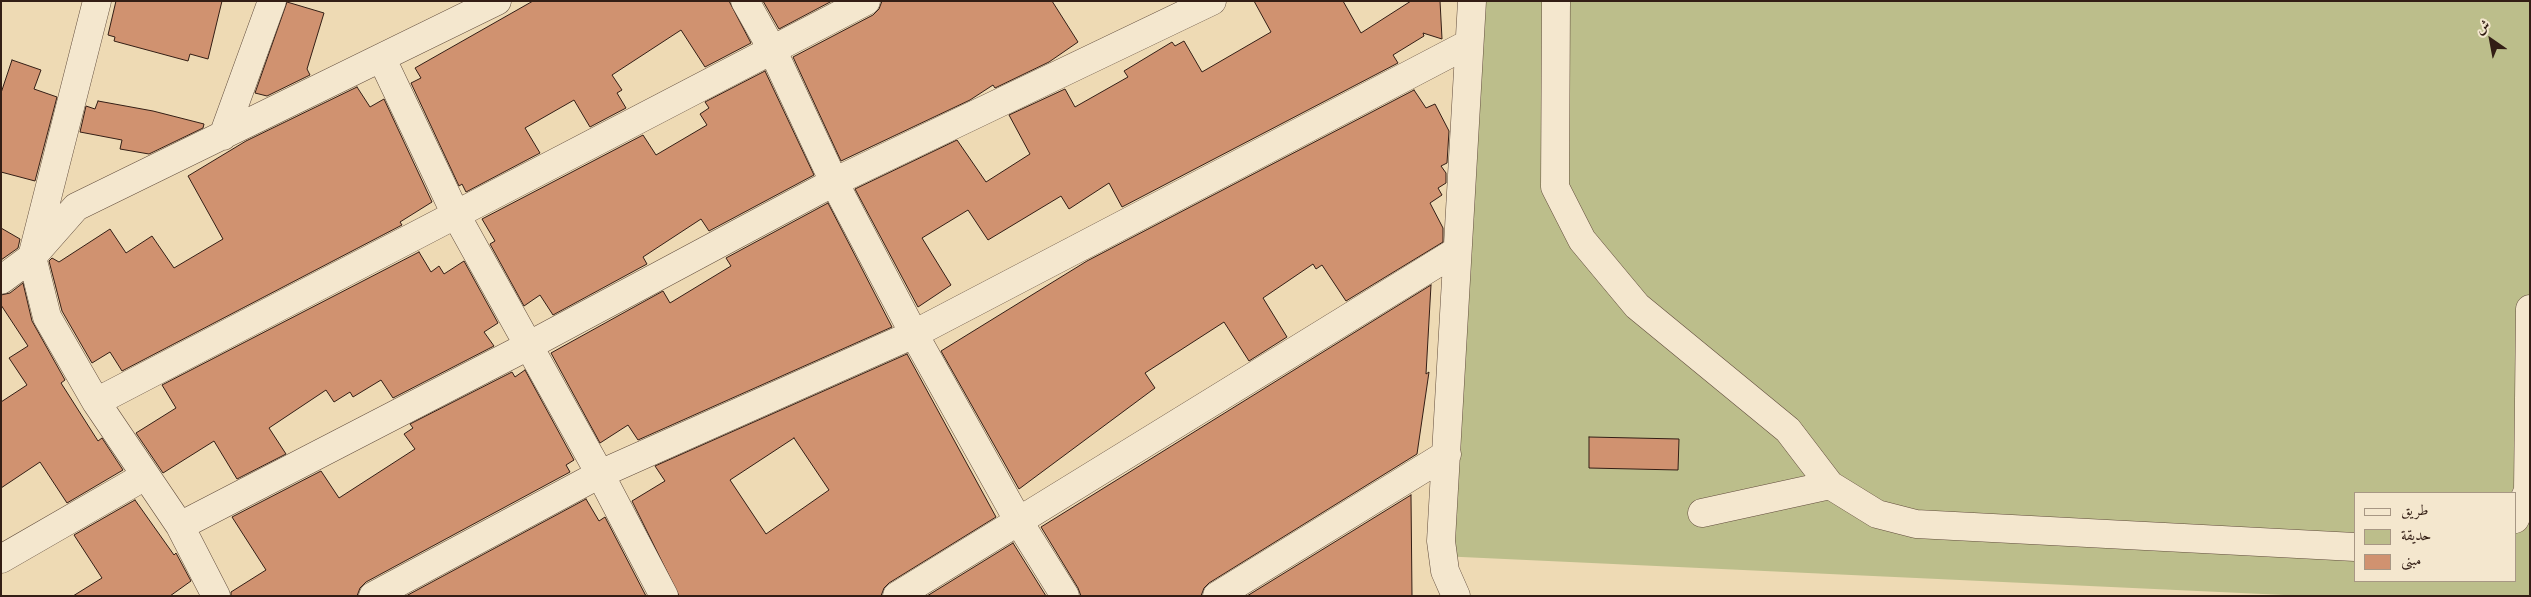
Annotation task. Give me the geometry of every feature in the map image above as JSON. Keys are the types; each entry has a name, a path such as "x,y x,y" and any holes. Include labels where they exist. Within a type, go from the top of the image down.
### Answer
{"street":[{"path":"97,1 32,257 47,317 96,402 180,526 216,596"},
{"path":"223,136 272,1"},
{"path":"1,280 32,257 76,207 382,58 460,11 497,1"},
{"path":"745,1 772,48 834,182 914,334 1019,522 1065,596"},
{"path":"96,402 772,48 866,1"},
{"path":"180,526 528,346 834,182 1212,1"},
{"path":"1456,596 1445,571 1441,541 1468,44 1472,1"},
{"path":"1556,1 1555,187 1582,240 1638,306 1788,430 1830,484 1877,514 1916,524 2354,546"},
{"path":"373,596 600,474 914,334 1468,44"},
{"path":"382,58 456,215 600,474 664,596"},
{"path":"897,596 1457,251"},
{"path":"2516,517 2528,491 2530,309"},
{"path":"1217,596 1447,454"},
{"path":"1,559 146,476"},
{"path":"1702,513 1830,484"}],"green space":[{"path":"1466,1 2530,1 2530,596 2306,596 1440,556"}],"building":[{"path":"116,1 222,1 208,59 190,54 188,61 114,41 115,37 108,35"},
{"path":"533,1 729,1 751,43 705,67 681,30 612,75 622,90 617,93 626,108 590,127 574,100 525,128 540,153 466,192 462,184 459,186 411,83 421,78 415,68"},
{"path":"763,1 832,1 779,29"},
{"path":"882,1 1052,1 1078,42 1049,62 995,88 993,85 970,100 841,161 793,57 873,15 879,9"},
{"path":"1254,1 1343,1 1361,33 1411,1 1440,1 1442,39 1423,33 1424,36 1393,55 1398,63 1122,207 1109,183 1069,209 1061,196 988,240 968,210 922,238 951,285 918,307 855,189 957,140 986,182 1030,154 1009,115 1065,89 1075,107 1128,77 1124,71 1172,42 1175,46 1184,41 1202,72 1271,32"},
{"path":"287,2 324,13 307,69 310,75 267,96 255,93"},
{"path":"12,60 41,70 34,89 57,97 35,181 1,172 1,93"},
{"path":"765,71 814,175 709,231 701,219 643,257 647,264 553,315 540,295 524,306 490,244 495,241 482,219 643,135 656,155 707,125 700,114 709,108 705,102"},
{"path":"357,87 370,107 384,99 432,202 400,222 402,225 122,371 110,352 92,363 62,311 49,261 52,258 59,262 110,229 126,253 152,236 174,268 223,239 188,176 246,141"},
{"path":"1414,90 1426,108 1435,104 1449,131 1447,163 1441,166 1446,173 1446,183 1438,188 1442,195 1430,203 1443,228 1443,242 1346,301 1322,265 1316,269 1313,264 1263,298 1287,337 1249,361 1224,322 1145,373 1155,388 1019,489 941,351 1087,261"},
{"path":"98,101 153,111 204,124 203,128 149,154 120,149 122,140 80,132 86,106 95,109"},
{"path":"828,203 892,327 638,440 628,425 600,443 551,353 663,291 670,303 731,266 726,258"},
{"path":"1,228 20,239 18,248 1,260"},
{"path":"419,252 431,272 439,266 444,274 464,261 498,323 484,332 494,346 393,398 381,380 353,397 350,392 334,402 326,390 269,428 286,454 237,479 214,441 163,473 136,433 176,408 162,385"},
{"path":"23,283 32,321 65,380 61,383 98,441 102,438 123,470 67,503 40,462 1,488 1,402 27,385 9,358 28,346 1,305 1,295 10,293"},
{"path":"1431,285 1426,374 1429,372 1417,454 1209,583 1204,588 1201,596 1081,596 1041,527"},
{"path":"907,354 996,517 889,583 884,588 881,596 679,596 632,501 665,481 655,466","holes":["794,438 829,490 766,534 730,480"]},
{"path":"525,370 574,460 566,465 570,472 366,582 360,588 357,596 231,596 231,592 266,570 232,517 321,471 339,498 415,449 404,434 413,428 410,424 512,372 515,377"},
{"path":"1589,437 1679,439 1678,470 1589,468"},
{"path":"1411,495 1412,596 1247,596"},
{"path":"586,499 599,521 605,517 646,596 406,596"},
{"path":"135,500 174,555 176,553 191,581 170,596 73,596 102,578 74,535"},
{"path":"1013,543 1046,596 927,596"}]}
